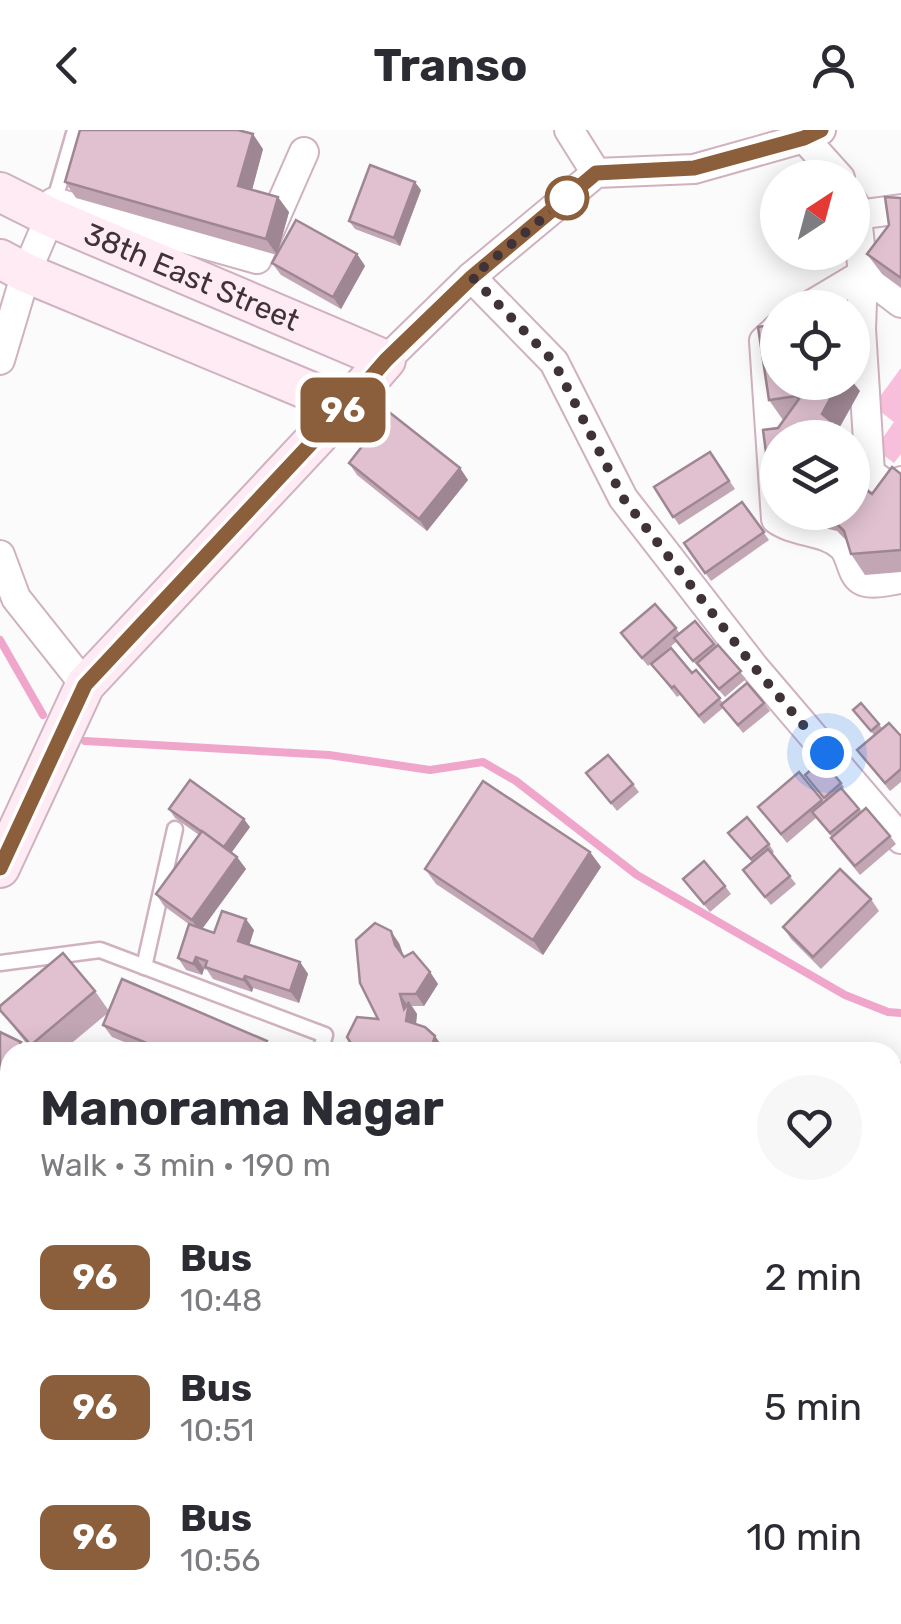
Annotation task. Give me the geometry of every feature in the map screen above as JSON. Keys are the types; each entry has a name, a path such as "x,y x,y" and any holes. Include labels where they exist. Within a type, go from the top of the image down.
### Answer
{"street":[{"path":"569,130 596,173"},
{"path":"0,868 85,685 386,360 472,277 596,173 694,168 813,134 829,160"},
{"path":"0,360 13,266 52,210 257,259 304,152"},
{"name":"38th East Street","path":"0,192 52,210 386,360"},
{"path":"870,208 901,209"},
{"name":"38th East Street","path":"13,266 346,406"},
{"path":"863,270 861,329 870,473 889,487 901,481"},
{"path":"864,274 901,303"},
{"path":"837,290 864,274"},
{"path":"472,277 554,362 623,498 754,667 901,839"},
{"path":"768,400 776,518 784,525 844,547 858,579 866,582 901,578"},
{"path":"0,556 16,598 85,685"}],"lane":[{"path":"52,210 75,130"},
{"path":"144,967 174,829"},
{"path":"0,964 100,950 325,1035 323,1042"}],"shaded area":[{"path":"901,368 901,454 894,463 875,449 894,422 873,406"}],"building":[{"path":"80,130 238,130 253,134 238,186 278,197 266,239 65,182"},
{"path":"370,165 415,182 394,238 349,221"},
{"path":"885,197 901,198 901,278 870,256 870,250 889,225"},
{"path":"296,220 357,254 333,297 272,263"},
{"path":"798,400 829,400 822,414 830,420 784,420"},
{"path":"389,412 460,468 419,519 349,463"},
{"path":"710,452 729,481 673,517 654,487"},
{"path":"892,467 901,474 901,550 851,554 843,530 870,530 872,494"},
{"path":"742,502 764,532 705,573 684,543"},
{"path":"655,604 676,628 642,658 621,633"},
{"path":"695,621 714,644 693,661 674,638"},
{"path":"718,645 741,671 719,689 697,663"},
{"path":"671,648 720,698 699,716 651,664"},
{"path":"747,683 764,703 738,725 721,705"},
{"path":"861,703 879,724 871,731 853,710"},
{"path":"889,723 901,736 901,769 885,783 857,750"},
{"path":"608,755 633,784 611,803 586,773"},
{"path":"822,760 841,783 824,798 805,775"},
{"path":"799,772 822,800 781,834 758,807"},
{"path":"190,780 244,819 224,847 169,809"},
{"path":"483,781 590,852 533,940 425,869"},
{"path":"841,788 859,809 830,833 812,812"},
{"path":"866,808 890,836 855,866 831,838"},
{"path":"747,817 769,844 751,859 728,833"},
{"path":"202,831 237,857 192,920 156,894"},
{"path":"768,849 790,876 765,897 743,870"},
{"path":"704,861 725,886 704,904 683,879"},
{"path":"840,869 871,899 813,957 783,927"},
{"path":"222,911 246,919 238,941 300,962 290,991 205,967 207,961 196,957 193,964 178,958 189,924 214,933"},
{"path":"375,923 391,931 404,957 413,952 430,972 416,994 400,994 404,1009 409,1002 406,1021 425,1027 435,1036 433,1042 350,1042 347,1037 357,1017 378,1019 360,983 356,940"},
{"path":"63,953 95,991 35,1042 28,1042 0,1006"},
{"path":"122,979 267,1041 144,1042 103,1025"},
{"path":"0,1032 21,1042 0,1042"}],"waterway":[{"path":"0,640 43,715"},
{"path":"85,741 329,755 430,770 483,762 516,781 637,875 845,995 888,1012 901,1013"}],"bus line":[{"name":"96","path":"0,868 85,685 386,360 472,277 596,173 694,168 821,130"}],"route":[{"path":"567,198 472,277 554,362 623,498 754,667 827,753"}]}
